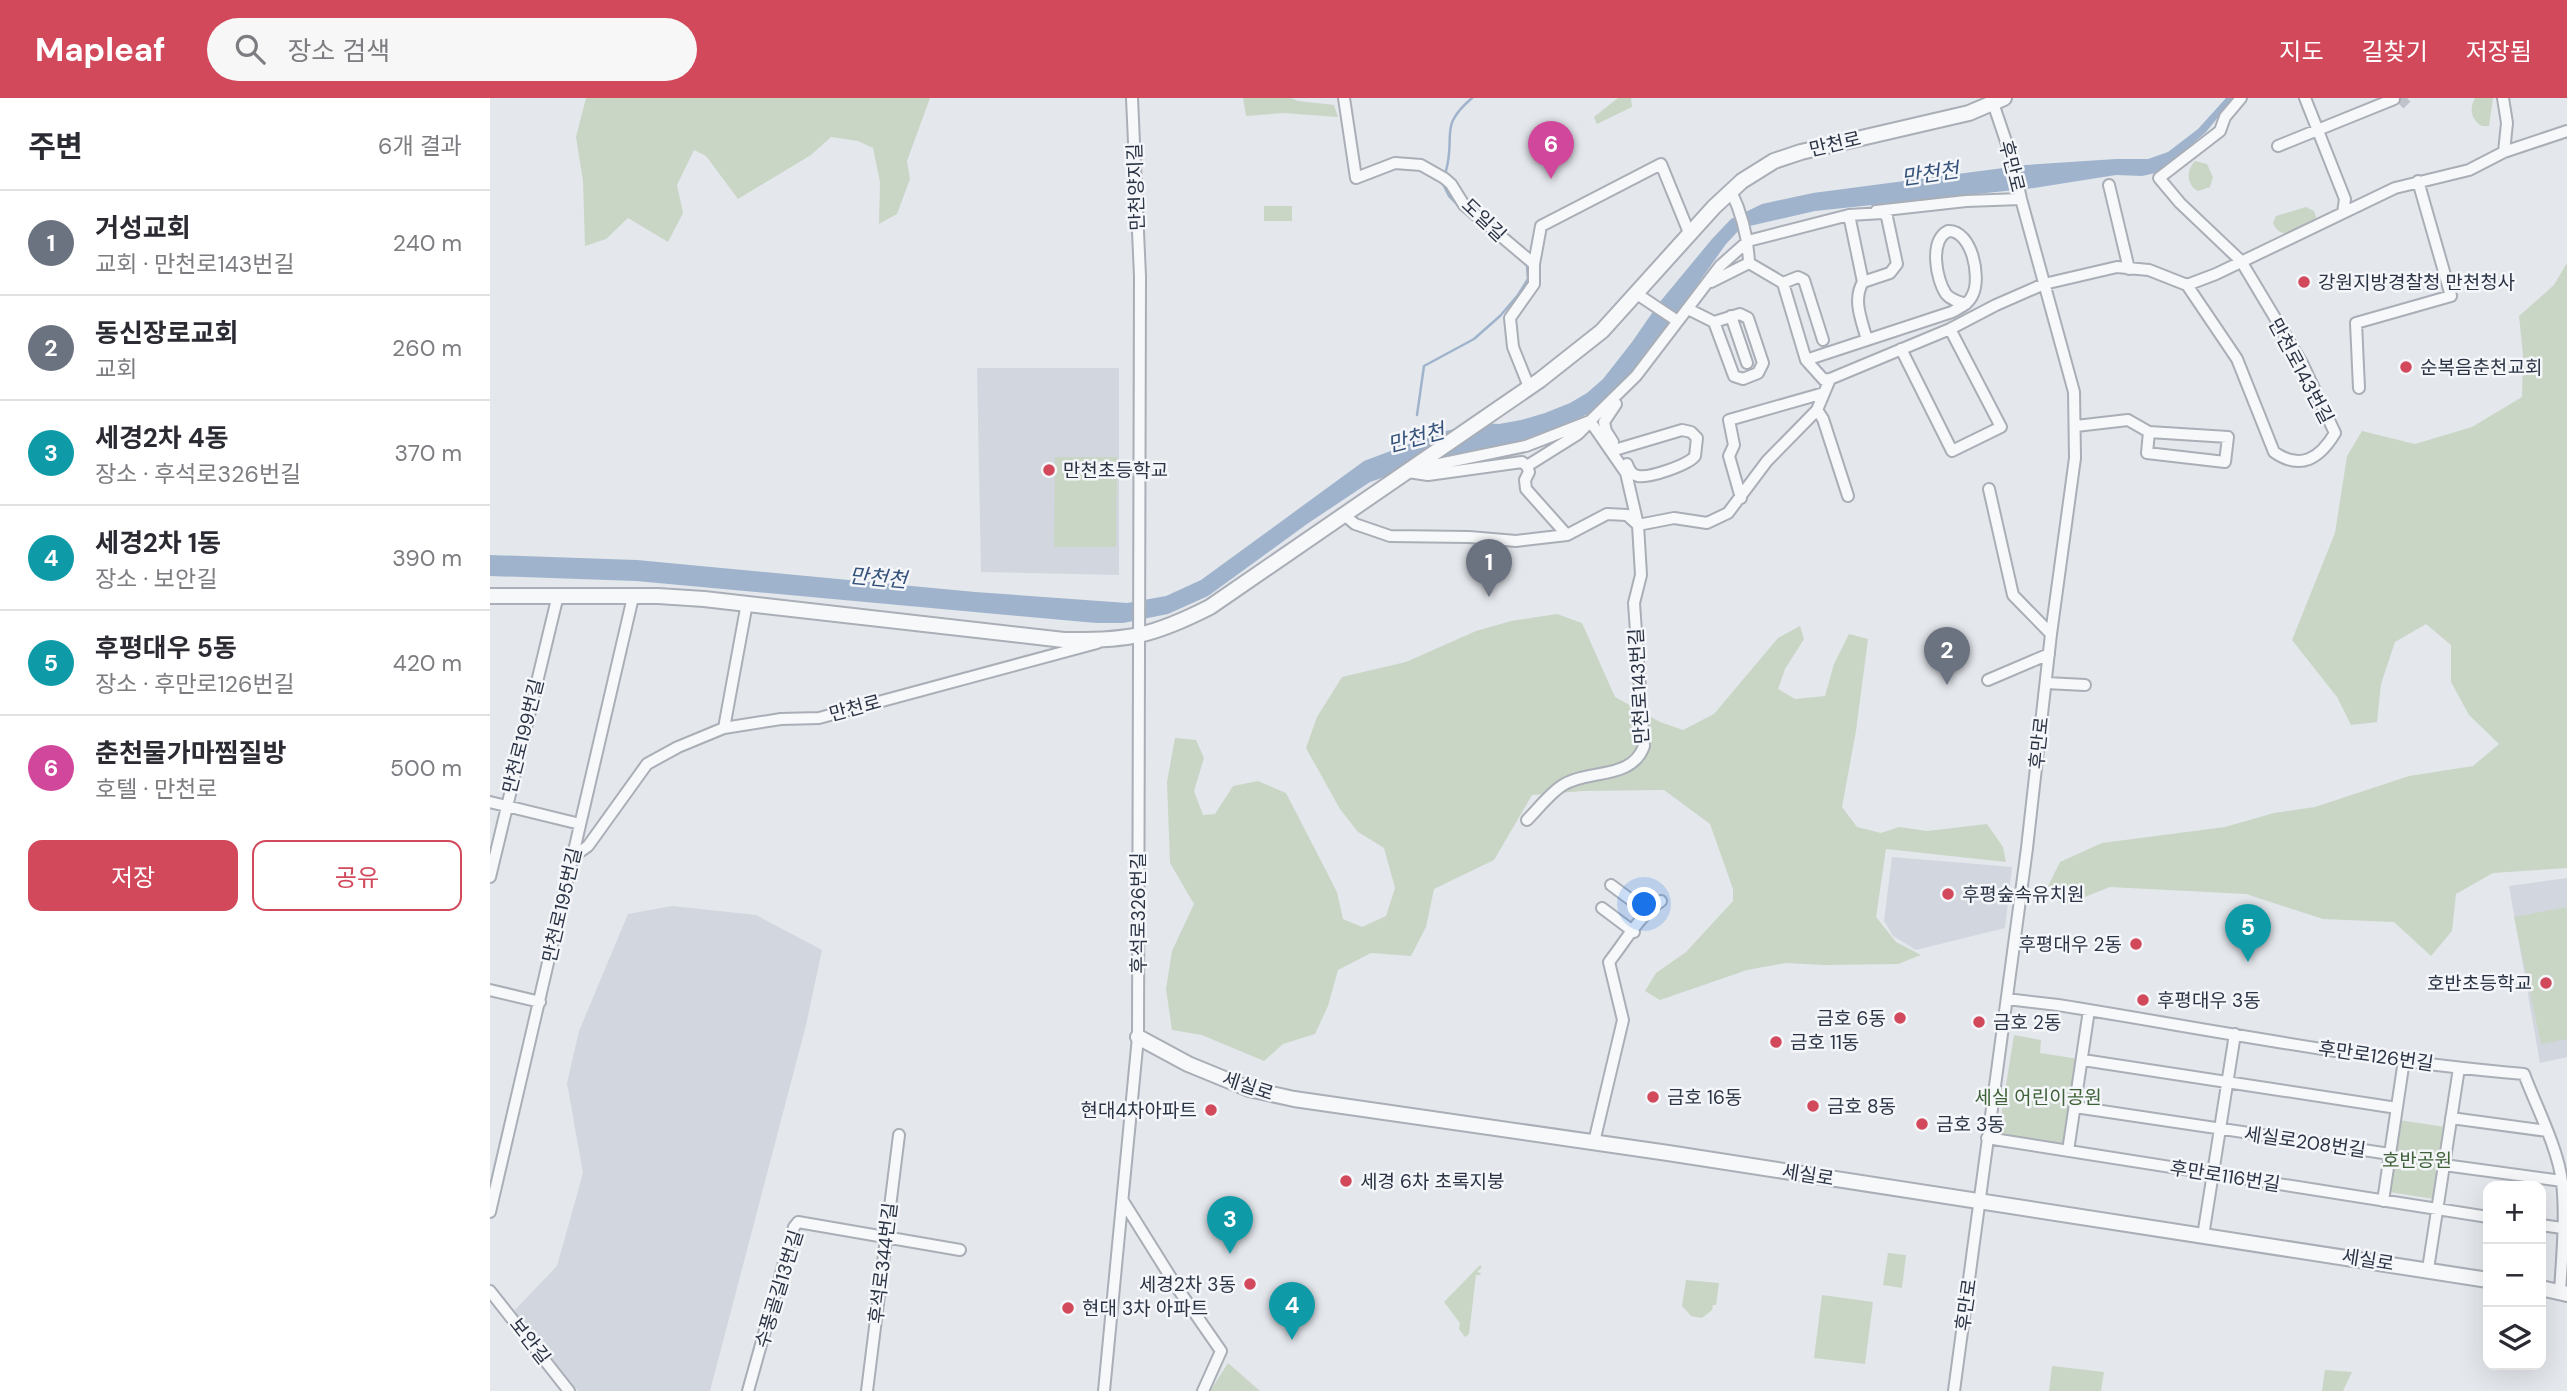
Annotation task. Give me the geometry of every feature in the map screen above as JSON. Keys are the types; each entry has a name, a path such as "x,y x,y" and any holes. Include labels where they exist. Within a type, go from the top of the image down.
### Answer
{"street":[{"name":"만천양지길","path":"1132,98 1140,276 1139,571"},
{"name":"도일길","path":"1345,98 1356,178 1395,163 1421,165 1451,184 1464,205 1534,264"},
{"path":"2241,98 2225,117 2220,131 2159,178 2180,203 2241,261"},
{"path":"2305,98 2345,199 2343,213"},
{"path":"2503,98 2507,123 2504,152"},
{"path":"2278,146 2394,99"},
{"name":"후만로","path":"1954,1391 2007,999 2075,458 2074,392 2021,197 1999,101"},
{"name":"만천로","path":"574,856 588,846 648,764 678,747 724,728 781,719 819,718 1138,631 1174,625 1210,607 1484,420 1602,331 1742,181 1774,161 1801,152 1969,113 1999,101"},
{"path":"1749,263 1783,283 1806,360 1824,380 1830,380 1950,329 2044,284 2117,267 2149,270 2187,285 2216,274 2395,188 2469,170 2504,152 2567,131"},
{"path":"1529,387 1513,347 1510,318 1534,284 1534,264 1541,226 1661,164 1690,235"},
{"path":"2359,388 2356,323 2451,296 2418,181"},
{"path":"2109,185 2129,269"},
{"path":"1731,191 1748,239 1749,263"},
{"path":"1527,466 1578,434 1636,376 1675,320 1720,266 1748,239 1770,229 1816,218 2021,197"},
{"path":"1748,239 1849,215 1877,212 1885,215 1898,261 1890,272 1863,282"},
{"path":"1849,215 1863,282 1857,301 1867,340"},
{"path":"1806,360 1952,312 1966,304 1973,295 1977,281 1969,246 1959,233 1948,231 1939,238 1935,255 1946,294 1966,304"},
{"name":"만천로143번길","path":"2187,285 2237,359 2274,452 2291,460 2316,458 2335,433 2302,363 2241,261"},
{"path":"1618,449 1682,430 1691,432 1697,438 1695,456 1683,465 1645,476 1633,474 1606,431 1604,422 1609,412 1640,377 1700,290 1749,263"},
{"path":"1783,283 1798,277 1804,280 1824,340"},
{"path":"1637,294 1675,320"},
{"path":"1688,309 1714,322 1731,373 1743,379 1761,370 1763,363 1749,321 1743,314 1714,322"},
{"path":"1731,316 1747,363"},
{"path":"1901,349 1952,451 2001,427 1950,329"},
{"path":"1343,514 1363,528 1390,536 1469,537 1516,541 1567,535 1607,514 1627,515 1638,525 1674,518 1707,523 1728,513 1767,461 1817,410 1830,380"},
{"path":"1741,498 1729,456 1734,445 1729,421 1824,393"},
{"path":"1817,410 1823,419 1848,496"},
{"path":"2076,426 2128,419 2149,432 2228,437 2225,462 2147,453 2149,432"},
{"path":"1412,469 1526,446 1590,421"},
{"name":"만천로143번길","path":"1527,820 1564,784 1630,766 1642,754 1645,738 1634,603 1642,575 1638,525 1626,473 1590,421"},
{"path":"1412,469 1428,475 1522,462 1529,472 1525,489 1567,535"},
{"path":"1989,489 2013,594 2051,634"},
{"name":"후석로326번길","path":"1104,1391 1138,1037 1139,571"},
{"name":"만천로199번길","path":"490,877 558,595"},
{"name":"만천로","path":"490,596 633,597 747,603 1064,640 1106,641"},
{"name":"만천로195번길","path":"490,1212 633,597"},
{"path":"724,728 747,603"},
{"path":"1988,680 2049,654"},
{"path":"2046,683 2085,685"},
{"path":"490,802 580,824"},
{"path":"1611,885 1646,911"},
{"path":"1594,1142 1623,1020 1609,962 1646,911 1661,901"},
{"path":"1602,908 1633,932"},
{"path":"490,990 540,1002"},
{"name":"후만로126번길","path":"2007,999 2459,1068 2524,1074 2547,1131 2561,1181 2564,1293"},
{"path":"2068,1151 2089,1010"},
{"name":"세실로208번길","path":"2203,1236 2235,1034"},
{"name":"세실로","path":"1138,1037 1188,1064 1249,1089 1294,1099 1594,1142 2483,1279"},
{"path":"2083,1060 2397,1108"},
{"path":"2383,1200 2404,1060"},
{"path":"2428,1269 2459,1068"},
{"name":"세실로208번길","path":"2075,1107 2390,1154"},
{"path":"2451,1118 2547,1131"},
{"name":"후석로344번길","path":"867,1391 899,1135"},
{"name":"후만로116번길","path":"1987,1138 2483,1216"},
{"path":"2444,1165 2561,1181"},
{"path":"1123,1201 1221,1351 1203,1391"},
{"name":"수풍골길13번길","path":"748,1391 794,1227 798,1222 960,1250"},
{"path":"2546,1226 2562,1228"},
{"path":"2546,1289 2564,1293"},
{"name":"보안길","path":"490,1291 569,1391"}],"shaded area":[{"name":"만천초등학교","path":"977,368 1119,368 1119,575 981,572"},
{"name":"후평숲속유치원","path":"1892,857 2012,867 2005,928 1916,950 1893,936 1884,921"},
{"name":"호반초등학교","path":"2567,878 2567,1057 2540,1063 2509,886"},
{"path":"672,906 756,915 822,950 806,1025 710,1391 578,1391 514,1311 557,1266 583,1173 567,1083 579,1031 628,914"}],"green space":[{"path":"586,98 930,98 907,161 910,179 897,214 879,224 880,182 873,148 858,141 831,137 811,155 738,199 706,156 694,150 677,185 683,213 668,242 628,218 606,239 585,246 583,181 576,137"},
{"path":"1243,98 1291,98 1334,105 1338,117 1283,113 1246,116"},
{"path":"1618,98 1631,98 1632,107 1597,124 1594,117"},
{"path":"2475,98 2493,98 2489,126 2478,124 2473,117"},
{"path":"2195,161 2207,164 2213,177 2210,187 2198,191 2189,181 2190,169"},
{"path":"1264,206 1292,206 1292,221 1264,221"},
{"path":"2306,207 2314,211 2314,222 2291,233 2276,229 2273,223 2276,216"},
{"path":"2567,263 2567,868 2493,873 2456,894 2452,931 2431,956 2394,922 2323,919 2246,894 2110,887 2062,906 2048,886 2060,862 2102,843 2225,827 2274,813 2315,807 2409,776 2473,766 2499,744 2469,715 2451,682 2451,645 2426,624 2395,642 2381,684 2377,722 2351,725 2337,697 2292,640 2335,533 2347,456 2362,431 2415,444 2472,427 2522,397 2523,355 2519,316 2554,285"},
{"path":"1055,457 1117,457 1116,547 1054,547"},
{"path":"1557,614 1582,623 1615,697 1660,722 1683,730 1714,714 1778,638 1800,626 1804,639 1785,669 1778,689 1795,699 1825,696 1834,664 1849,634 1868,639 1856,731 1842,807 1857,827 1881,833 1899,827 1927,831 1987,824 2003,847 2006,862 1886,849 1876,917 1896,942 1921,955 1898,964 1786,963 1747,970 1660,1000 1645,991 1656,973 1686,952 1733,901 1733,889 1710,824 1664,790 1532,795 1494,860 1434,889 1426,927 1411,956 1371,953 1338,970 1328,1006 1315,1034 1283,1044 1264,1061 1202,1035 1172,1030 1166,989 1172,951 1194,904 1170,863 1167,782 1175,738 1196,740 1204,758 1194,791 1203,815 1215,814 1233,786 1258,781 1286,793 1337,892 1343,919 1362,927 1386,916 1395,888 1384,848 1358,832 1340,809 1306,748 1317,717 1342,677 1406,662 1476,631 1511,621"},
{"name":"호반초등학교","path":"2567,907 2567,1039 2541,1044 2514,917"},
{"name":"세실 어린이공원","path":"2014,1035 2041,1040 2040,1053 2079,1059 2065,1145 1998,1135"},
{"name":"호반공원","path":"2399,1120 2445,1127 2434,1199 2389,1192"},
{"path":"1888,1253 1906,1255 1902,1288 1883,1285"},
{"path":"1480,1265 1482,1267 1477,1272 1481,1273 1476,1275 1469,1334 1465,1337 1459,1329 1460,1323 1444,1302"},
{"path":"1686,1280 1719,1283 1716,1305 1702,1318 1691,1316 1682,1306"},
{"path":"1822,1295 1873,1302 1865,1364 1814,1358"},
{"path":"1228,1363 1260,1391 1210,1391"},
{"path":"2052,1366 2104,1372 2101,1391 2049,1391"},
{"path":"2325,1370 2352,1372 2343,1391 2322,1391"}],"water":[{"path":"2226,98 2234,98 2206,132 2160,172 1815,211 1741,228 1726,244 1634,374 1612,398 1586,415 1524,443 1470,455 1445,456 1370,482 1208,596 1168,614 1123,623 1096,623 636,581 490,576 490,555 637,560 975,592 1127,603 1166,596 1201,580 1364,461 1441,432 1481,423 1499,424 1521,420 1545,413 1587,393 1603,379 1659,303 1712,239 1731,219 1762,204 1813,193 2026,165 2148,159 2168,152 2198,129"}],"waterway":[{"path":"1446,171 1451,124 1472,98"},
{"path":"1443,184 1449,196 1480,227"},
{"name":"만천천","path":"1417,415 1424,366 1474,339 1500,316 1528,279 1527,266 1523,261"},
{"name":"만천천","path":"1396,450 1407,435"}],"tunnel":[{"path":"2400,98 2407,105"}],"place":[{"name":"춘천물가마찜질방","path":"1551,179"},
{"name":"강원지방경찰청 만천청사","path":"2304,282"},
{"name":"순복음춘천교회","path":"2406,367"},
{"name":"만천초등학교","path":"1049,470"},
{"name":"거성교회","path":"1489,597"},
{"name":"동신장로교회","path":"1947,685"},
{"name":"후평숲속유치원","path":"1948,894"},
{"name":"후평대우 2동","path":"2136,944"},
{"name":"후평대우 5동","path":"2248,962"},
{"name":"호반초등학교","path":"2546,983"},
{"name":"후평대우 3동","path":"2143,1000"},
{"name":"금호 6동","path":"1900,1018"},
{"name":"금호 2동","path":"1979,1022"},
{"name":"금호 11동","path":"1776,1042"},
{"name":"금호 16동","path":"1653,1097"},
{"name":"금호 8동","path":"1813,1106"},
{"name":"현대4차아파트","path":"1211,1110"},
{"name":"금호 3동","path":"1922,1124"},
{"name":"세경 6차 초록지붕","path":"1346,1181"},
{"name":"세경2차 4동","path":"1230,1254"},
{"name":"세경2차 3동","path":"1250,1284"},
{"name":"현대 3차 아파트","path":"1068,1308"},
{"name":"세경2차 1동","path":"1292,1340"}]}
